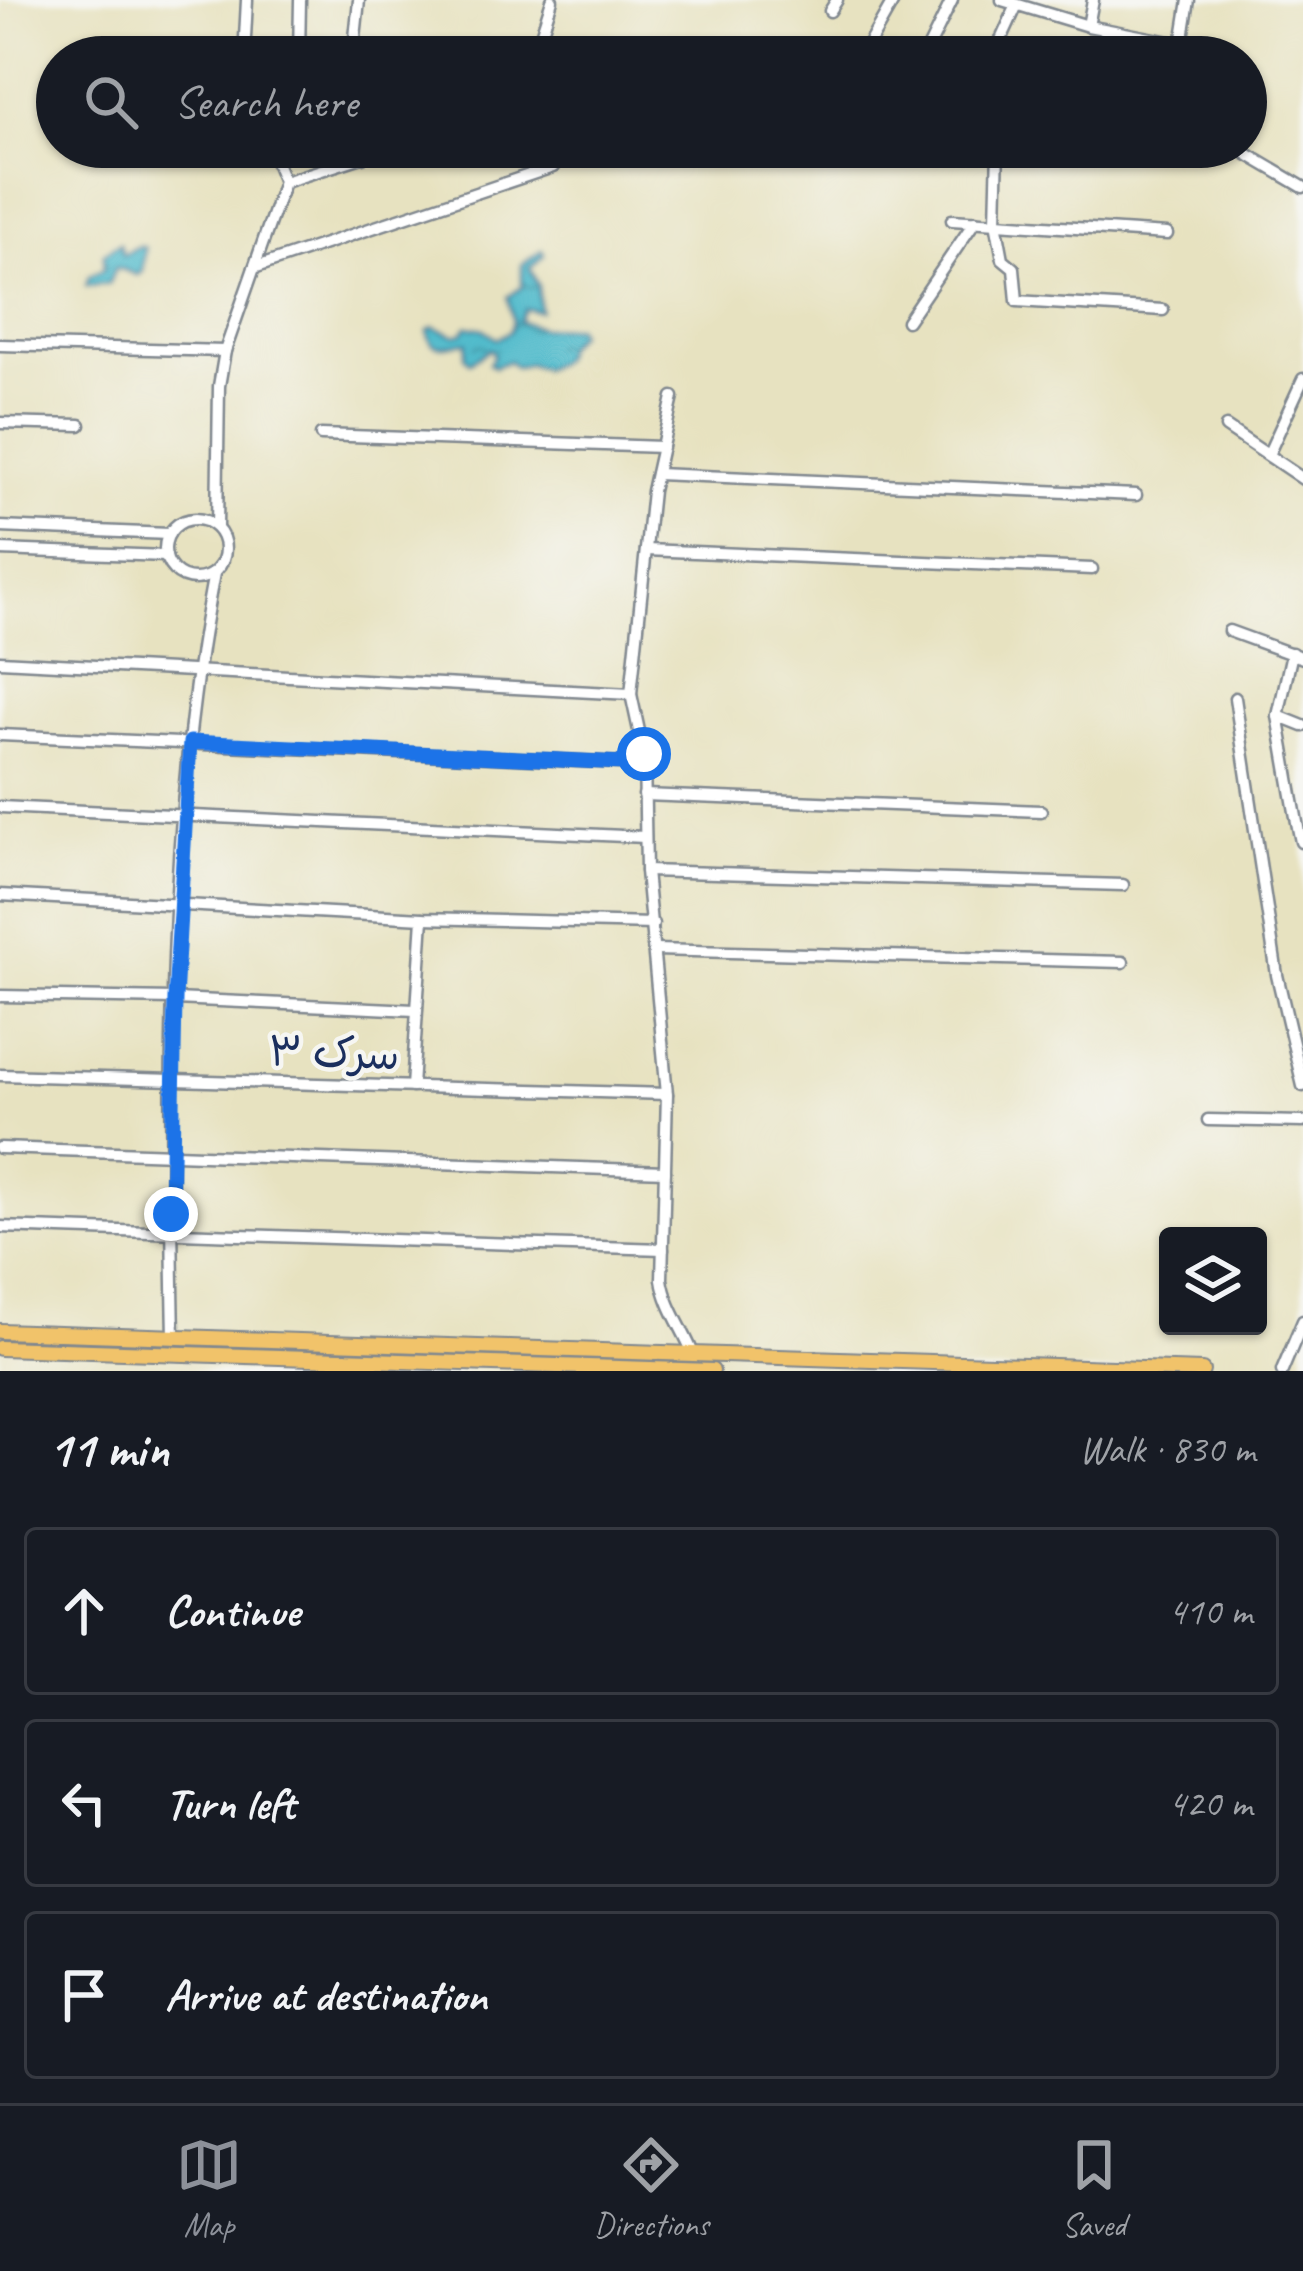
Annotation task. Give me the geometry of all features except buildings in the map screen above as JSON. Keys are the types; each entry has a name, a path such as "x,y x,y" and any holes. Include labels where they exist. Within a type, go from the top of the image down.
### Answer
{"main road":[{"path":"0,1331 696,1363 1202,1371"},
{"path":"0,1348 677,1370 696,1363 712,1371"}],"street":[{"path":"245,36 248,0"},
{"path":"299,36 300,0"},
{"path":"355,36 359,0"},
{"path":"541,36 553,0"},
{"path":"873,36 894,0"},
{"path":"934,36 952,0"},
{"path":"1002,0 1140,36"},
{"path":"1088,26 1094,0"},
{"path":"1183,36 1189,0"},
{"path":"1003,36 1017,5"},
{"path":"1267,166 1303,187"},
{"path":"174,1338 172,1079 179,902 196,669 214,573 224,558 225,546 218,529 219,386 225,351 284,182 278,168"},
{"path":"284,182 328,168"},
{"path":"254,268 550,168"},
{"path":"1000,168 996,222 1003,259 1014,268 1020,302 1162,310"},
{"path":"952,220 1168,234"},
{"path":"907,321 976,221"},
{"path":"0,345 225,351"},
{"path":"1268,455 1303,379"},
{"path":"673,397 656,474 632,694 644,764 646,871 667,1094 664,1295 696,1363"},
{"path":"0,422 80,425"},
{"path":"1226,427 1303,479"},
{"path":"321,434 662,447"},
{"path":"656,474 1136,496"},
{"path":"214,573 185,577 175,572 166,556 169,534 181,522 192,518 218,529"},
{"path":"0,527 169,534"},
{"path":"0,550 166,556"},
{"path":"646,550 1092,569"},
{"path":"1229,631 1298,656 1278,716 1300,842"},
{"path":"0,661 632,694"},
{"path":"1235,698 1277,974 1303,1086"},
{"path":"1278,716 1303,726"},
{"path":"0,735 644,764"},
{"path":"644,795 1041,811"},
{"path":"0,807 645,837"},
{"path":"646,871 1123,885"},
{"path":"0,895 423,918 653,924"},
{"path":"412,1088 423,918"},
{"path":"655,950 1123,962"},
{"path":"0,996 415,1010"},
{"name":"سرک ۳","path":"0,1076 667,1094"},
{"path":"1208,1120 1303,1122"},
{"path":"0,1148 665,1171"},
{"path":"0,1227 663,1249"},
{"path":"1282,1371 1303,1321"}],"water":[{"path":"120,243 123,255 139,246 145,248 142,272 137,275 116,267 108,284 86,286 89,276 103,270 104,253"},
{"path":"542,250 544,255 530,268 538,285 540,311 525,309 519,321 541,328 575,327 578,333 560,360 542,369 529,364 516,367 509,361 494,367 489,363 494,356 491,349 470,362 465,357 467,342 433,343 428,330 433,327 455,335 467,326 484,329 496,339 510,331 508,297 522,287 522,265"}],"route":[{"path":"171,1214 175,999 190,742 644,764 644,754"}]}
